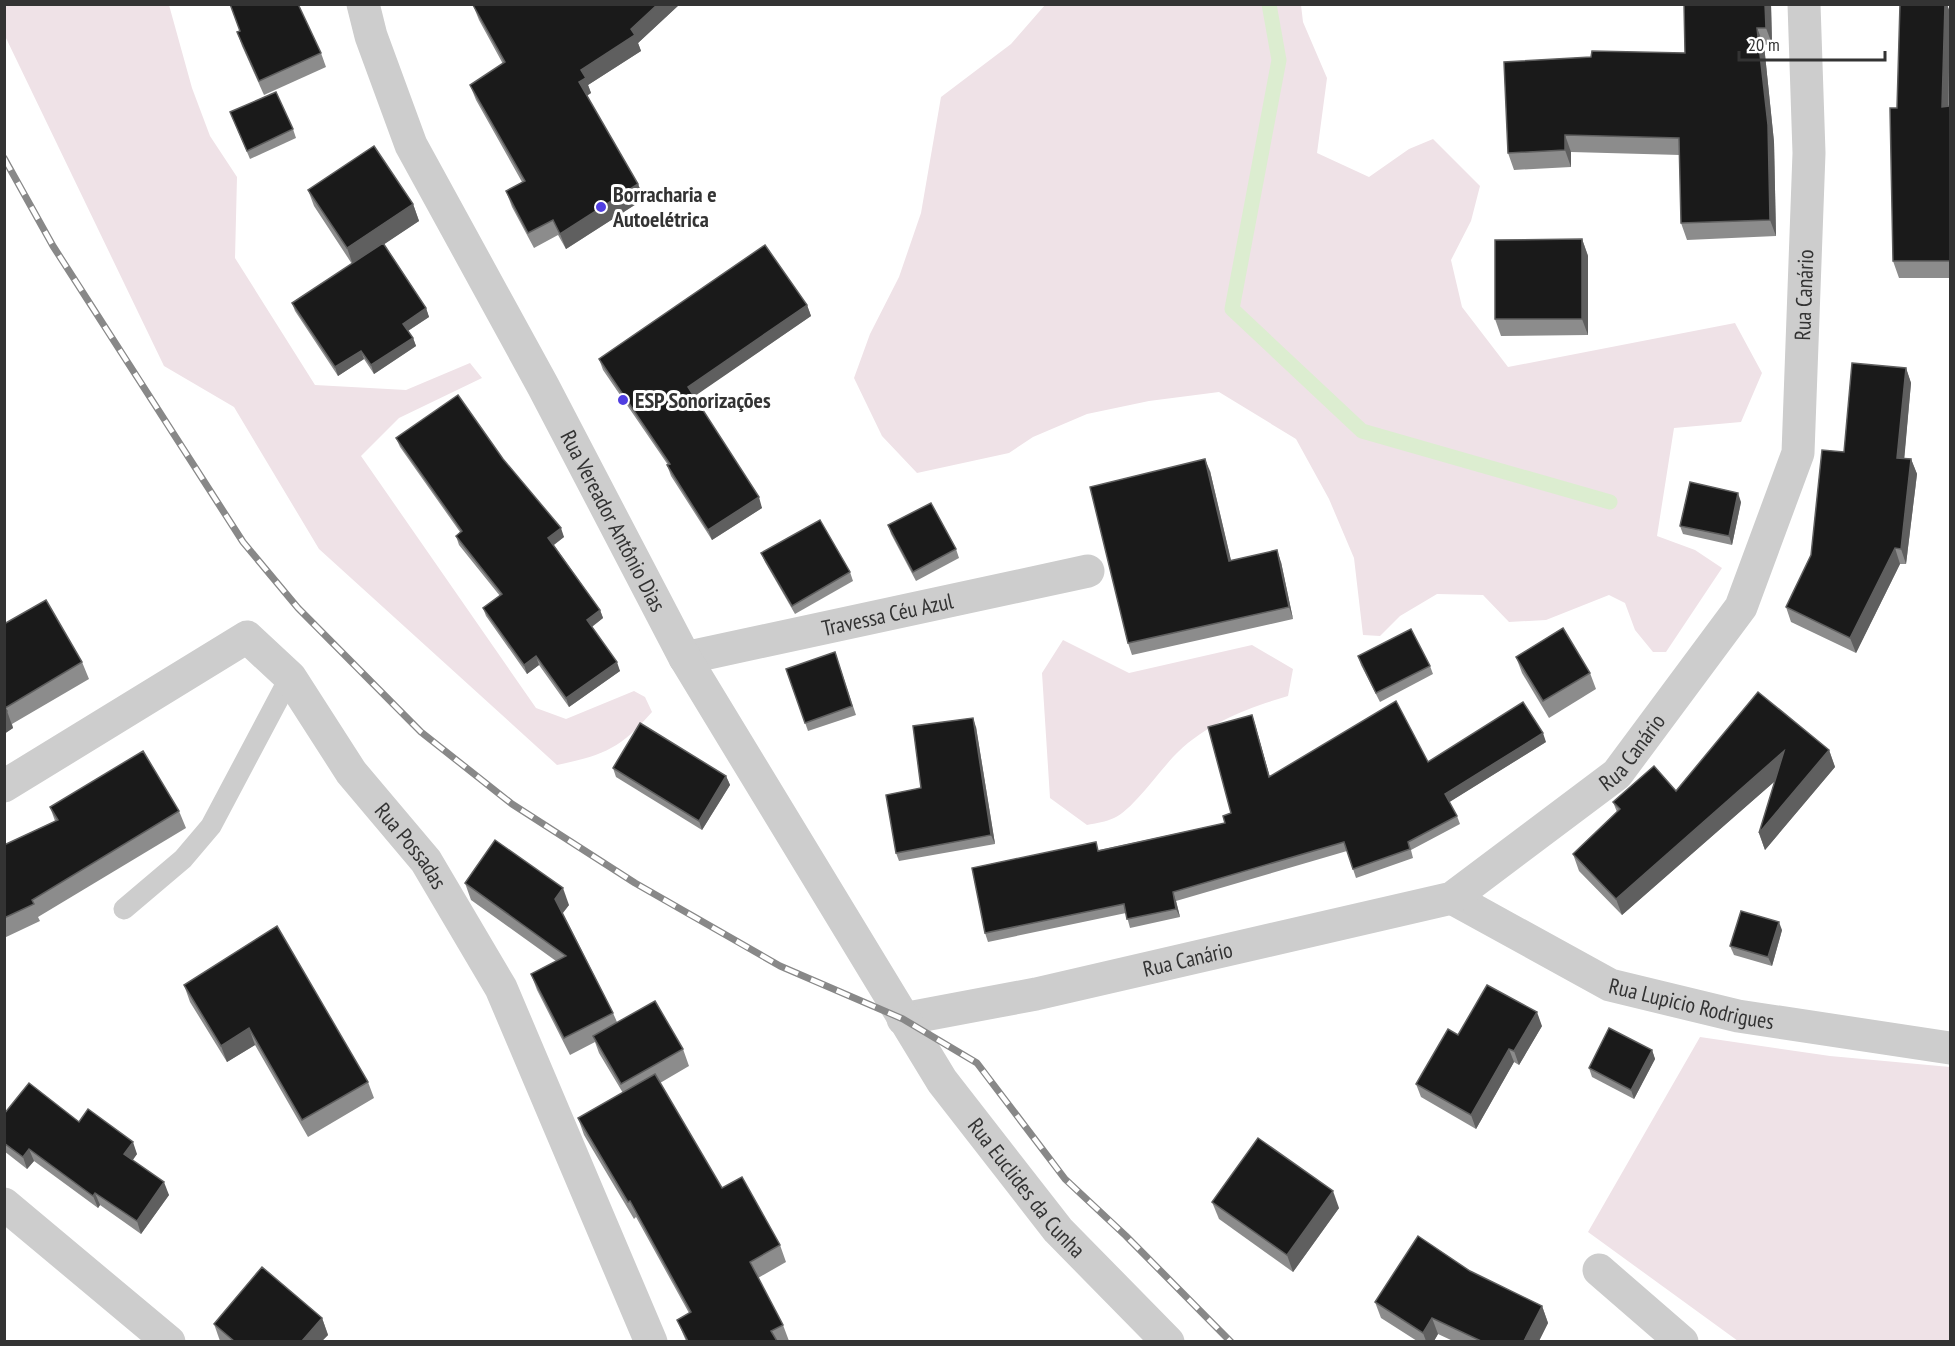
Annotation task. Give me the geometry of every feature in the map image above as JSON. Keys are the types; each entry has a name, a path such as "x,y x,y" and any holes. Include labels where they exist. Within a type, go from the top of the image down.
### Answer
{"street":[{"name":"Rua Vereador Antônio Dias","path":"363,4 371,36 411,146 543,386 685,658 903,1019"},
{"name":"Rua Canário","path":"903,1019 1036,994 1452,898 1617,774 1740,608 1798,453 1809,153 1804,4"},
{"name":"Travessa Céu Azul","path":"685,658 1088,572"},
{"name":"Rua Possadas","path":"4,786 247,637 290,677 351,772 426,861 501,988 651,1341"},
{"name":"Rua Lupicio Rodrigues","path":"1452,898 1611,985 1738,1016 1950,1048"},
{"name":"Rua Euclides da Cunha","path":"903,1019 942,1082 1058,1230 1168,1341"},
{"path":"4,1204 169,1341"},
{"path":"1599,1270 1682,1341"}],"lane":[{"path":"124,909 183,858 211,826 290,677"}],"shaded area":[{"path":"5,5 169,5 192,88 210,136 237,177 235,258 315,385 406,390 470,363 482,378 399,418 361,456 536,708 566,719 634,691 645,697 652,712 630,734 599,754 557,765 319,549 234,407 164,366 5,36"},
{"path":"1045,5 1301,5 1303,22 1327,78 1317,153 1369,177 1409,149 1433,139 1480,186 1471,221 1451,260 1462,307 1508,367 1735,323 1762,373 1741,422 1674,428 1657,536 1695,550 1722,568 1666,652 1653,652 1635,630 1625,603 1609,595 1546,620 1509,622 1483,595 1437,594 1400,616 1380,636 1363,635 1354,558 1329,499 1296,439 1219,392 1149,401 1087,414 1033,437 1009,453 917,473 882,436 854,378 870,334 899,277 921,213 941,97 1011,44"},
{"path":"1063,640 1129,673 1252,645 1293,669 1288,696 1244,711 1203,732 1171,759 1122,813 1114,818 1087,825 1050,798 1042,673"},
{"path":"1700,1037 1830,1056 1950,1067 1950,1341 1738,1341 1588,1232"}],"building":[{"path":"230,4 298,4 321,53 259,81 237,32 240,31"},
{"path":"474,4 658,4 631,29 635,35 581,70 586,78 579,82 638,184 560,234 553,220 528,233 506,191 525,181 470,85 505,62"},
{"path":"1684,4 1765,4 1766,28 1757,28 1768,125 1770,220 1681,223 1679,138 1565,135 1565,150 1508,153 1504,62 1591,57 1592,51 1685,53"},
{"path":"1900,4 1945,4 1942,107 1950,106 1950,261 1893,261 1890,108 1897,108"},
{"path":"276,92 293,129 247,151 230,112"},
{"path":"374,146 413,204 347,248 308,190"},
{"path":"1582,239 1582,319 1495,319 1495,240"},
{"path":"383,243 426,308 403,324 413,338 371,365 361,351 335,367 292,303"},
{"path":"765,245 807,305 688,387 759,497 708,530 667,465 670,464 599,359"},
{"path":"1852,363 1906,368 1897,458 1911,459 1901,549 1895,548 1850,638 1786,607 1811,555 1822,450 1844,452"},
{"path":"458,395 503,459 561,528 548,538 600,610 587,620 617,662 566,698 536,656 524,665 483,608 502,594 456,536 462,531 396,438"},
{"path":"1205,459 1229,561 1277,550 1289,607 1128,643 1090,487"},
{"path":"1690,482 1738,493 1729,536 1680,526"},
{"path":"931,503 956,549 913,572 888,525"},
{"path":"820,520 850,572 792,606 761,553"},
{"path":"46,600 82,662 5,708 7,711 4,713 4,624"},
{"path":"1563,628 1590,673 1543,701 1516,657"},
{"path":"1411,629 1430,666 1376,693 1358,656"},
{"path":"835,652 852,706 805,723 786,669"},
{"path":"1758,692 1829,750 1759,833 1784,751 1616,899 1573,854 1620,809 1613,802 1654,766 1676,791"},
{"path":"1396,701 1428,762 1523,702 1543,733 1445,794 1457,816 1408,842 1410,849 1353,869 1344,842 1173,892 1176,909 1127,919 1124,904 985,933 972,868 1096,842 1098,851 1225,823 1223,816 1231,813 1208,727 1252,715 1269,777"},
{"path":"973,718 991,835 896,853 886,795 921,788 913,726"},
{"path":"640,723 726,776 699,821 613,768"},
{"path":"143,751 179,811 32,900 34,904 4,918 4,845 58,820 50,807"},
{"path":"495,840 563,888 555,899 613,1013 564,1038 531,974 566,956 465,883"},
{"path":"1741,911 1779,922 1768,957 1730,946"},
{"path":"277,926 368,1082 302,1120 249,1028 221,1046 184,985"},
{"path":"1487,985 1537,1012 1514,1051 1509,1049 1471,1115 1416,1084 1448,1029 1458,1035"},
{"path":"655,1001 683,1049 621,1084 593,1036"},
{"path":"1609,1028 1652,1050 1631,1090 1589,1068"},
{"path":"655,1074 722,1188 742,1177 780,1245 750,1262 783,1325 771,1331 777,1341 688,1341 677,1320 691,1312 630,1201 628,1202 578,1118"},
{"path":"29,1083 79,1122 88,1109 133,1142 124,1154 164,1182 137,1221 95,1193 93,1196 29,1149 23,1157 4,1143 4,1114"},
{"path":"1258,1138 1333,1191 1287,1255 1212,1202"},
{"path":"1418,1236 1470,1271 1542,1306 1524,1341 1481,1341 1432,1318 1423,1333 1375,1302"},
{"path":"262,1267 322,1318 302,1341 234,1341 214,1324"}],"waterway":[{"path":"1269,4 1279,60 1232,309 1362,431 1610,502"}],"railway":[{"path":"4,158 53,246 243,542 298,608 421,732 512,804 635,883 780,966 903,1019 977,1063 1065,1179 1126,1236 1231,1342"}],"place":[{"name":"Borracharia e Autoelétrica","path":"601,207"},
{"name":"ESP Sonorizações","path":"623,400"}]}
